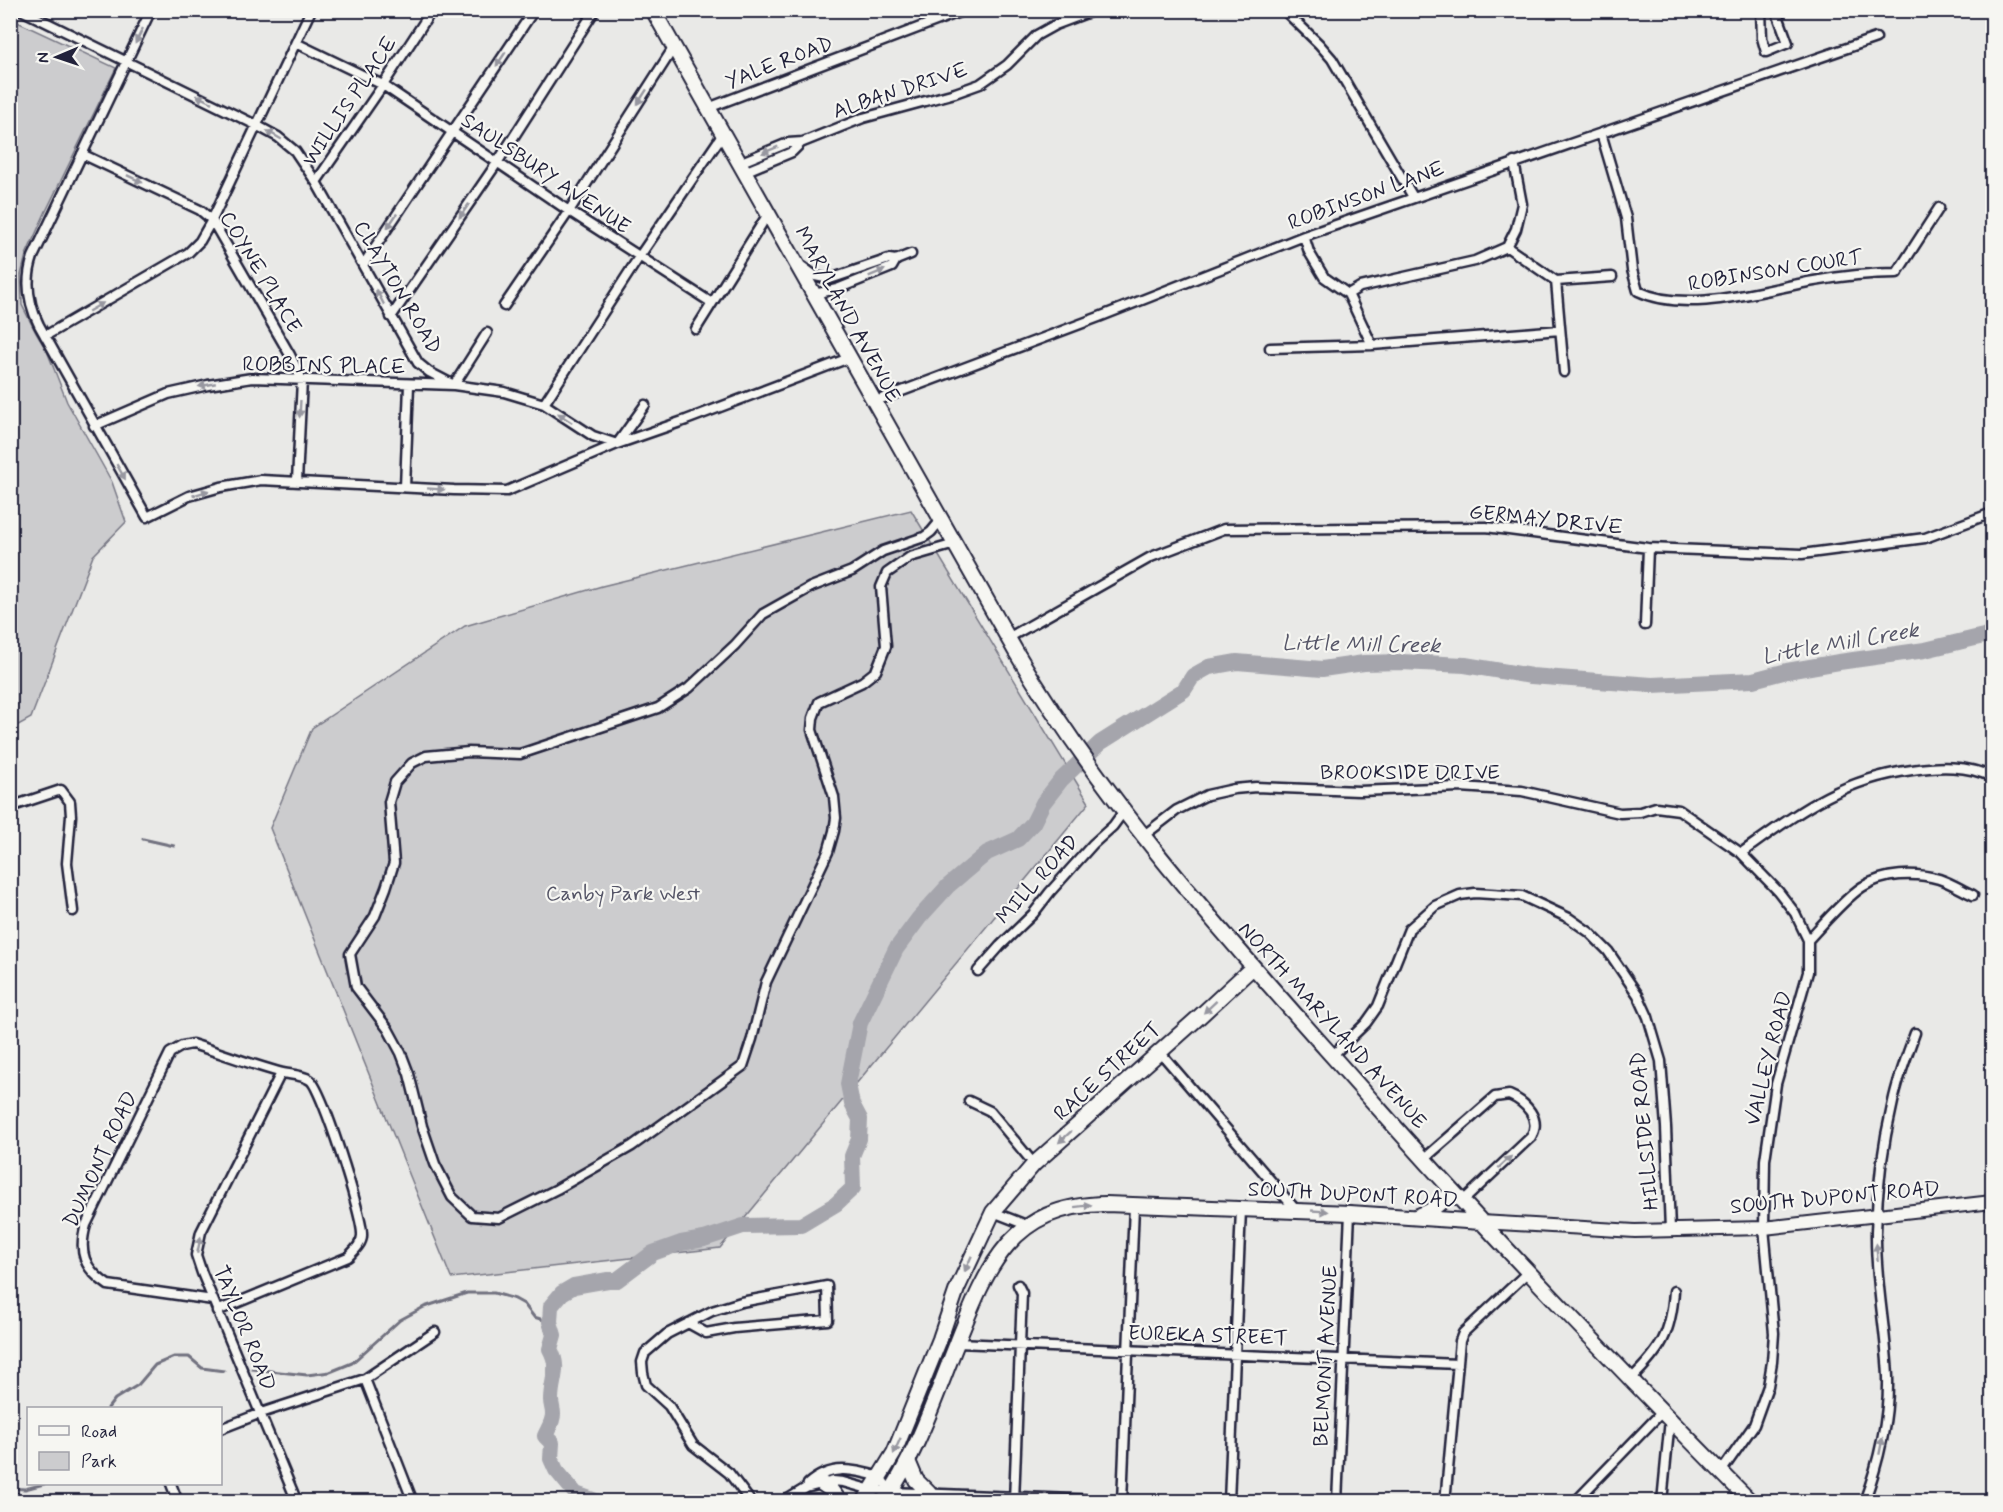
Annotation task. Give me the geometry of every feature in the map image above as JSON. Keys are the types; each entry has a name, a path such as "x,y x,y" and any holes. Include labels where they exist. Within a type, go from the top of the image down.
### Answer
{"main road":[{"name":"MARYLAND AVENUE","path":"655,13 1008,638"},
{"name":"NORTH MARYLAND AVENUE","path":"1008,638 1043,698 1124,811 1253,967 1481,1222 1751,1502"},
{"name":"RACE STREET","path":"993,1212 1034,1164 1253,967"},
{"path":"1414,1218 1458,1197"},
{"name":"SOUTH DUPONT ROAD","path":"888,1497 909,1461 983,1280 996,1258 1029,1226 1059,1210 1106,1204 1296,1210 1481,1222"},
{"path":"868,1496 894,1453 957,1289 993,1212"},
{"path":"929,1410 931,1389 942,1361 937,1346"},
{"path":"909,1461 916,1480 929,1493"},
{"path":"821,1483 831,1490 840,1502"}],"street":[{"path":"151,10 33,256 28,275 31,306 45,336 147,517 189,496 221,487 261,480 507,491 618,444 849,358"},
{"path":"45,336 188,253 200,241 311,10"},
{"name":"WILLIS PLACE","path":"316,182 432,10"},
{"path":"363,265 534,10"},
{"path":"391,317 497,163 595,10"},
{"path":"655,13 672,10"},
{"name":"YALE ROAD","path":"708,108 965,10"},
{"name":"ALBAN DRIVE","path":"742,168 792,152 803,142 863,118 980,84 1006,65 1037,35 1055,25 1095,10"},
{"path":"1284,10 1332,59 1413,197"},
{"path":"1761,10 1762,38 1766,51 1788,43 1776,10"},
{"name":"CLAYTON ROAD","path":"24,11 256,125 288,144 316,182 418,363 429,372 454,385 504,392 544,404 593,436 618,444"},
{"name":"ROBINSON LANE","path":"873,402 1099,317 1304,236 1876,38"},
{"name":"SAULSBURY AVENUE","path":"296,43 383,85 569,211 712,303"},
{"path":"504,306 569,211 674,47"},
{"name":"ROBINSON COURT","path":"1601,133 1626,218 1632,270 1638,291 1651,298 1680,303 1708,301 1863,273 1897,273 1939,208"},
{"path":"544,404 639,257 723,134"},
{"name":"COYNE PLACE","path":"82,154 200,210 212,220 302,380 297,481"},
{"path":"1348,294 1360,287 1475,261 1507,247 1516,229 1522,204 1514,162"},
{"path":"696,329 768,214"},
{"path":"1304,236 1309,252 1324,277 1348,294 1372,345"},
{"path":"1507,247 1556,281 1612,277"},
{"path":"790,254 807,271 815,276 830,279 911,254"},
{"path":"814,294 837,290 892,267 896,260"},
{"path":"1556,281 1564,372"},
{"path":"1270,348 1372,345 1560,330"},
{"path":"454,385 487,333"},
{"name":"ROBBINS PLACE","path":"94,426 168,394 252,378 454,385"},
{"path":"405,487 409,385"},
{"path":"618,444 645,405"},
{"name":"GERMAY DRIVE","path":"1008,638 1151,557 1224,529 1486,527 1648,548 1802,554 1925,538 1992,513"},
{"path":"941,520 924,537 883,551 852,571 811,587 763,614 735,645 689,688 658,708 520,754 469,752 426,756 412,763 395,782 389,802 394,863 375,916 350,954 353,971 356,987 388,1029 401,1053 435,1164 452,1197 472,1216 499,1218 557,1189 632,1146 743,1066 766,982 828,852 836,818 834,797 812,730 816,708 819,702 862,681 876,671 886,646 881,587 887,573 910,557 955,544"},
{"path":"1645,625 1648,548"},
{"path":"1741,853 1804,808 1841,788 1882,774 1934,766 1960,767 1992,777"},
{"name":"BROOKSIDE DRIVE","path":"1143,836 1177,810 1208,795 1256,787 1359,791 1460,787 1522,791 1620,813 1640,812 1656,807 1679,810 1741,853 1778,891 1795,913 1808,940"},
{"path":"10,807 61,790 70,802 68,863 74,911"},
{"name":"MILL ROAD","path":"978,971 1033,914 1050,892 1093,844 1113,826 1124,811"},
{"path":"1808,940 1862,887 1887,878 1912,874 1941,879 1973,896"},
{"name":"HILLSIDE ROAD","path":"1332,1056 1366,1023 1378,1006 1409,929 1435,906 1460,895 1475,893 1522,896 1569,918 1589,932 1608,951 1638,995 1648,1017 1661,1061 1670,1230"},
{"name":"VALLEY ROAD","path":"1721,1472 1754,1425 1768,1386 1772,1362 1774,1333 1764,1228 1764,1170 1776,1084 1808,972 1808,940"},
{"path":"1864,1502 1875,1472 1887,1408 1888,1377 1880,1306 1876,1234 1883,1156 1893,1101 1915,1033"},
{"name":"DUMONT ROAD","path":"213,1300 108,1285 99,1279 89,1267 83,1256 81,1242 86,1225 170,1053 182,1046 192,1044 281,1073 307,1077 315,1084 324,1103 363,1236 348,1257 217,1311"},
{"path":"1160,1052 1296,1210"},
{"name":"TAYLOR ROAD","path":"281,1073 201,1233 196,1255 297,1502"},
{"path":"1424,1159 1495,1097 1509,1095 1526,1105 1534,1118 1535,1126 1531,1137 1458,1197"},
{"path":"969,1101 990,1111 1034,1164"},
{"name":"SOUTH DUPONT ROAD","path":"1481,1222 1635,1231 1764,1228 1992,1202"},
{"path":"1122,1501 1134,1206"},
{"path":"1229,1502 1241,1209"},
{"path":"993,1212 1029,1226"},
{"name":"BELMONT AVENUE","path":"1337,1502 1350,1213"},
{"path":"1445,1502 1460,1341 1463,1333 1528,1272"},
{"path":"1014,1499 1022,1293 1018,1284"},
{"path":"688,1323 706,1333 734,1328 828,1320 826,1286 741,1302 712,1311 688,1323 667,1334 645,1353 642,1362 646,1385 669,1406 693,1445 729,1473 752,1502"},
{"path":"1631,1379 1652,1359 1662,1344 1670,1322 1674,1291"},
{"path":"222,1428 365,1379 435,1332"},
{"name":"EUREKA STREET","path":"957,1343 1458,1364"},
{"path":"365,1379 413,1502"},
{"path":"1575,1502 1666,1416"},
{"path":"1662,1502 1666,1416"},
{"path":"806,1488 819,1476 840,1469 859,1471 880,1477 888,1497"},
{"path":"783,1502 806,1488 821,1483 843,1482 868,1496 888,1497 929,1493 1014,1499 1152,1502"},
{"path":"171,1485 178,1502"}],"green space":[{"path":"11,19 116,68 46,211 26,255 21,275 22,305 47,351 67,402 112,482 126,522 93,556 31,718 11,729"},
{"name":"Canby Park West","path":"911,510 1089,803 720,1248 451,1278 270,828 312,728 465,626 602,586"}],"waterway":[{"name":"Little Mill Creek","path":"599,1502 576,1494 556,1470 551,1459 552,1443 545,1436 553,1417 551,1393 555,1362 550,1349 554,1335 550,1322 551,1306 562,1293 574,1286 617,1280 653,1253 681,1243 704,1239 743,1226 801,1225 836,1204 853,1188 852,1156 859,1139 860,1119 852,1104 848,1084 860,1023 896,949 919,918 948,886 987,853 1018,839 1033,823 1043,803 1061,780 1100,743 1184,690 1193,676 1209,667 1237,662 1322,669 1364,663 1401,662 1465,665 1531,676 1652,685 1753,680 1787,671 1925,650 1992,634"},
{"path":"143,839 174,846"},
{"path":"252,1369 307,1375 330,1372 352,1363 400,1320 424,1307 467,1293 494,1293 515,1299 524,1304 534,1317 550,1322"},
{"path":"109,1407 115,1399 138,1385 155,1365 174,1357 189,1357 202,1368 224,1371"},
{"path":"10,1488 25,1489 40,1485"}]}
